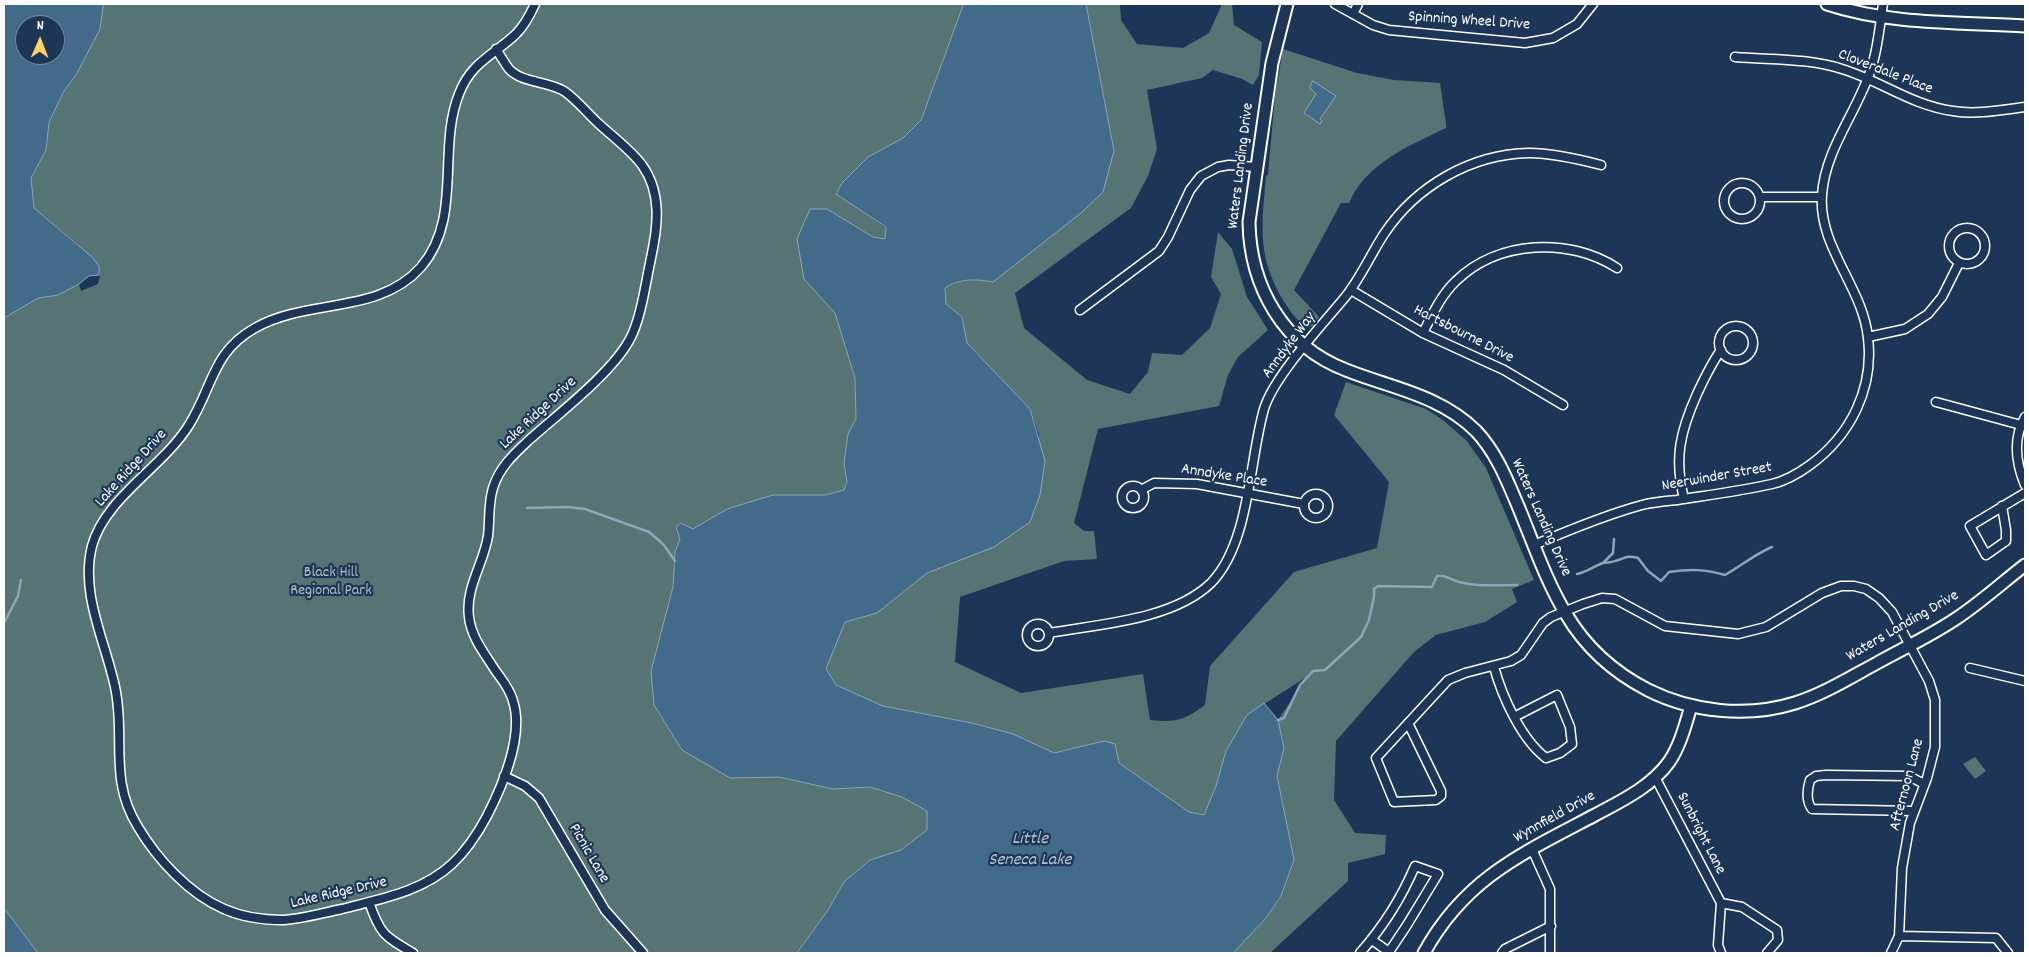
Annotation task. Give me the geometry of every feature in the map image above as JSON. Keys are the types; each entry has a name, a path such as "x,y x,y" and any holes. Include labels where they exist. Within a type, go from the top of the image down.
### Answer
{"street":[{"name":"Lake Ridge Drive","path":"496,49 512,72 519,77 552,85 572,96 598,123 630,151 652,181 658,217 655,240 635,329 629,343 610,366 511,456 500,471 492,492 487,542 471,587 468,617 476,640 511,693 516,711 516,728 504,776 483,824 454,863 436,876 397,895 304,918 284,920 253,918 224,909 196,893 172,870 148,842 134,822 122,795 118,773 119,720 116,690 90,598 89,575 92,546 111,511 166,454 188,428 221,355 242,337 259,325 302,312 374,298 400,286 420,269 435,246 444,223 450,128 462,84 483,58 521,29 535,4"},
{"name":"Waters Landing Drive","path":"1287,4 1272,63 1249,222 1249,242 1255,273 1272,308 1280,320 1305,347 1325,360 1344,370 1414,392 1449,409 1476,431 1492,452 1506,477 1547,577 1564,611 1577,632 1594,652 1612,668 1659,696 1691,706 1739,711 1767,709 1796,703 1829,689 1957,618 2025,565"},
{"name":"Spinning Wheel Drive","path":"1335,4 1373,25 1389,30 1525,43 1553,38 1577,24 1593,4"},
{"path":"1353,14 1358,4"},
{"path":"1827,4 1852,12 1881,17 1927,22 2025,26"},
{"name":"Neerwinder Street","path":"1534,545 1589,522 1644,505 1774,484 1801,472 1824,455 1846,431 1861,402 1868,371 1868,337 1860,304 1828,235 1823,217 1822,196 1829,162 1872,66 1883,4"},
{"name":"Cloverdale Place","path":"1735,57 1823,64 1842,69 1919,102 1951,111 1970,113 2025,108"},
{"name":"Anndyke Way","path":"1049,633 1156,614 1187,601 1211,583 1228,559 1239,530 1265,407 1276,385 1351,290 1384,234 1400,212 1426,188 1458,169 1493,157 1528,153 1562,156 1601,165"},
{"path":"1080,310 1159,251 1168,237 1190,190 1202,176 1218,167 1229,165 1256,168"},
{"path":"1736,183 1748,184 1754,187 1760,197 1758,209 1750,217 1744,219 1733,216 1725,208 1724,196 1727,190 1736,183"},
{"path":"1760,197 1822,196"},
{"path":"1962,228 1973,229 1979,232 1985,242 1984,253 1970,264 1958,263 1948,250 1952,234 1962,228"},
{"path":"1423,333 1438,304 1456,281 1480,262 1505,251 1534,247 1559,249 1601,258 1617,268"},
{"path":"1868,337 1905,329 1928,314 1942,298 1958,263"},
{"name":"Hartsbourne Drive","path":"1351,290 1423,333 1504,370 1563,405"},
{"path":"1684,498 1678,458 1680,438 1686,418 1710,366 1721,350 1720,340 1725,331 1735,327 1746,329 1752,338 1752,349 1745,358 1734,360 1724,355 1721,350"},
{"path":"1936,402 2021,425"},
{"path":"2025,418 2021,425 2017,446 2018,463 2025,485"},
{"name":"Anndyke Place","path":"1141,490 1154,483 1175,482 1197,484 1304,504"},
{"path":"2002,506 2006,541 1986,555 1970,526 2002,506 2025,493"},
{"name":"Afternoon Lane","path":"1408,723 1441,790 1441,796 1436,800 1394,802 1376,758 1408,723 1448,680 1466,673 1511,662 1521,655 1543,623 1551,617 1602,598 1614,599 1665,626 1738,634 1766,627 1822,593 1842,586 1866,589 1879,598 1892,612 1929,681 1935,700 1935,746 1910,823 1902,868 1899,936 1891,953"},
{"path":"1494,667 1500,691 1514,718 1538,752 1546,758 1560,753 1572,744 1570,727 1557,695 1514,718"},
{"path":"1970,668 2025,682"},
{"name":"Wynnfield Drive","path":"1424,953 1448,916 1478,884 1532,849 1632,795 1655,777 1668,763 1678,746 1691,706"},
{"path":"1914,811 1812,809 1808,804 1810,780 1816,776 1826,775 1909,776 1924,784"},
{"name":"Picnic Lane","path":"504,776 525,786 539,798 605,910 643,953"},
{"name":"Sunbright Lane","path":"1655,777 1720,903"},
{"path":"1532,849 1550,889 1550,953"},
{"path":"1360,953 1387,919 1406,888 1415,866 1438,874 1388,952 1372,940"},
{"path":"369,902 382,933 413,953"},
{"path":"1721,953 1718,945 1720,903 1742,907 1777,930 1778,940 1767,953"},
{"path":"1502,953 1504,949 1551,926"},
{"path":"1899,936 1996,938 2008,953"}],"green space":[{"name":"Black Hill Regional Park","path":"103,4 964,4 921,120 903,138 868,157 836,193 886,228 885,239 873,237 826,209 822,298 835,313 855,378 856,419 848,434 844,463 847,482 844,490 826,495 773,495 727,509 693,529 681,523 676,527 680,539 675,552 673,587 651,671 654,705 682,750 729,777 779,777 833,789 870,787 902,797 927,811 928,830 901,850 870,860 844,882 828,910 797,953 38,953 4,908 4,318 38,298 58,295 79,284 81,291 98,284 100,276 99,266 74,241 34,208 31,178 46,150 49,122 64,91 76,75"},
{"path":"1086,4 1120,4 1121,20 1137,44 1183,48 1209,33 1222,4 1232,4 1234,25 1262,42 1259,75 1253,85 1242,79 1213,70 1202,78 1147,90 1157,149 1148,176 1131,208 1015,293 1024,328 1087,380 1130,394 1148,372 1152,353 1182,355 1210,328 1221,294 1211,277 1218,232 1232,249 1247,297 1268,330 1238,357 1228,375 1219,406 1098,429 1074,523 1084,531 1094,531 1097,559 1064,561 960,597 955,662 1021,693 1143,674 1150,720 1173,721 1191,714 1205,705 1210,666 1294,572 1377,548 1389,482 1334,415 1346,382 1426,409 1443,420 1467,441 1486,468 1534,580 1512,589 1517,602 1485,622 1436,635 1414,652 1336,741 1334,800 1355,833 1386,835 1385,854 1348,863 1348,881 1270,953 1233,953 1266,918 1281,897 1294,861 1277,776 1284,748 1278,720 1308,676 1247,715 1204,815 1189,812 1119,763 1104,741 1054,753 1013,735 972,723 883,706 836,685 826,669 831,652 845,622 877,613 927,573 964,558 994,542 1039,435 1030,409 967,343 962,317 946,304 945,288 959,282 1114,150"},
{"path":"1283,49 1357,73 1394,80 1440,83 1446,124 1446,128 1404,149 1377,166 1366,177 1349,203 1341,203 1294,290 1319,317 1313,326 1307,328 1292,313 1280,295 1264,251 1263,208 1266,176 1268,175 1275,96"},
{"path":"1975,757 1986,771 1975,779 1963,764"}],"water":[{"path":"4,4 103,4 100,29 76,75 64,91 49,122 46,150 31,178 34,208 92,257 99,266 99,275 89,276 79,284 58,295 38,298 4,318"},
{"name":"Little Seneca Lake","path":"964,4 1086,4 1114,151 1103,192 1081,213 993,282 968,280 957,282 945,288 946,304 962,317 967,343 1030,409 1045,461 1040,495 1030,522 994,547 927,573 877,613 845,622 826,669 836,685 883,706 972,723 1013,734 1054,753 1104,741 1115,744 1119,763 1189,812 1204,815 1216,786 1226,751 1247,715 1264,703 1278,720 1284,748 1277,776 1294,860 1281,896 1266,918 1233,953 797,953 828,910 844,882 870,860 901,850 927,830 927,811 902,797 870,787 833,789 779,777 730,778 682,750 654,705 651,671 673,587 675,552 680,539 676,527 681,523 693,529 727,509 773,495 826,495 844,490 847,482 844,463 848,434 856,419 855,378 835,313 804,279 797,239 810,209 827,209 873,237 885,239 886,227 836,194 842,183 868,157 903,138 921,120"},
{"path":"1313,81 1336,96 1320,119 1322,121 1320,124 1304,113 1316,94 1310,88"},
{"path":"4,908 38,953 4,953"}],"waterway":[{"path":"527,508 568,507 585,509 649,532 664,545 675,561"},
{"path":"1603,563 1613,553 1614,539"},
{"path":"1577,574 1603,563 1631,557 1638,558 1648,571 1661,581 1669,572 1683,570 1697,570 1725,575 1772,547"},
{"path":"1278,720 1284,718 1300,685 1313,671 1325,670 1361,637 1369,620 1374,589 1378,586 1432,587 1437,576 1445,576 1473,585 1517,585"},
{"path":"4,623 18,596 21,580"}]}
